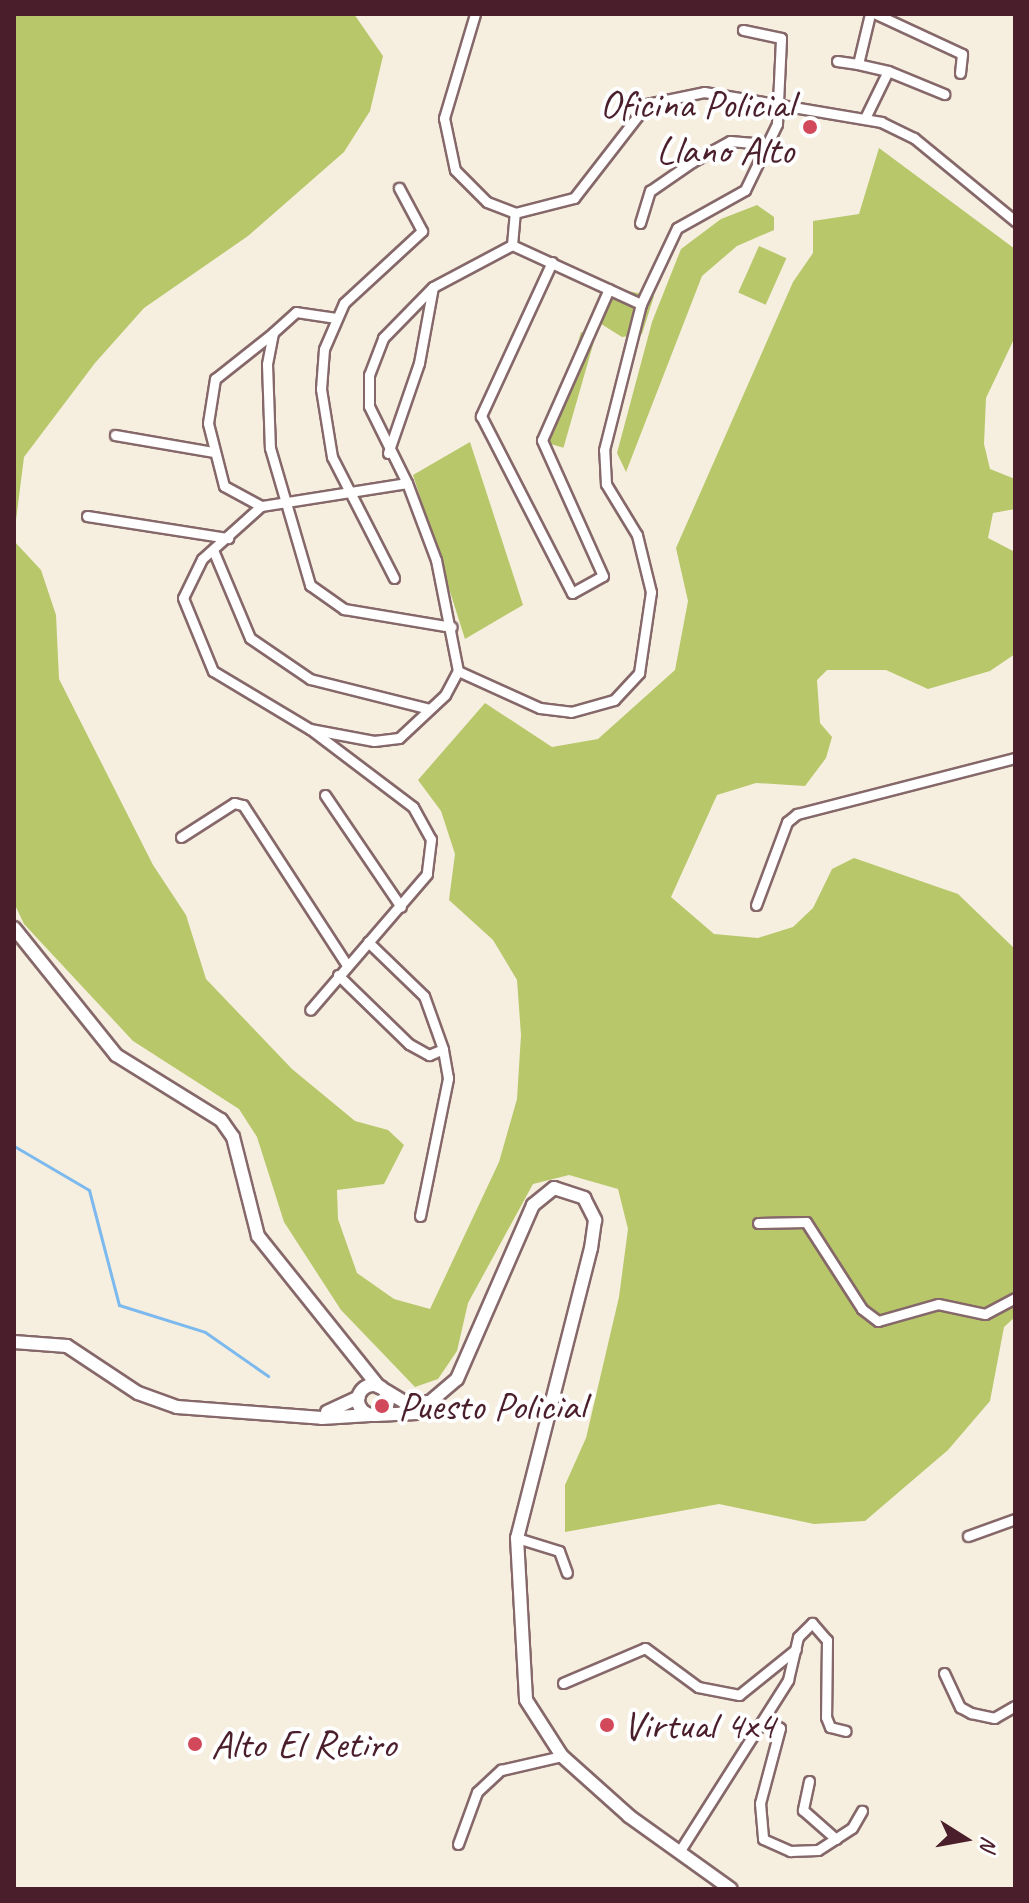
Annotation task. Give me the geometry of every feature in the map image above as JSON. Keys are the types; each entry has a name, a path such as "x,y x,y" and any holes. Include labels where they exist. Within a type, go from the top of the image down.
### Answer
{"street":[{"path":"475,14 446,102 447,148 470,189 515,213 574,198 632,117 666,96 704,92 865,118 914,138 1015,221"},
{"path":"858,64 870,14"},
{"path":"876,14 962,54 960,73"},
{"path":"458,671 540,708 571,712 614,700 639,673 650,620 647,569 602,468 641,304 677,228 745,190 768,144 778,106 779,35 743,30"},
{"path":"837,61 888,71 944,94"},
{"path":"865,118 888,71"},
{"path":"640,223 650,191 692,162 730,141 768,144"},
{"path":"394,578 355,494 332,457 323,421 324,349 336,318 361,281 422,231 399,188"},
{"path":"512,245 515,213"},
{"path":"512,245 641,304"},
{"path":"310,729 390,742 429,709 458,671 451,627 407,483 388,453 369,406 369,375 383,338 433,287 512,245"},
{"path":"552,262 481,416 569,592 600,580 601,571 542,440 609,289"},
{"path":"388,453 419,363 433,287"},
{"path":"336,318 306,310 273,333 211,386 213,452 224,486 261,506 355,494 407,483"},
{"path":"273,333 265,417 285,503 310,585 344,609 451,627"},
{"path":"115,435 213,452"},
{"path":"261,506 213,550 187,580 183,598 200,652 213,671 310,729 424,821 431,839 427,874 310,1010"},
{"path":"87,516 228,538"},
{"path":"213,550 250,638 310,679 429,709"},
{"path":"756,905 787,822 797,814 1015,758"},
{"path":"325,795 401,907"},
{"path":"181,837 234,803 243,805 347,965"},
{"path":"14,928 116,1055 221,1120 233,1137 258,1236 381,1388 387,1405 372,1415"},
{"path":"368,942 424,996 443,1049 448,1078 420,1216"},
{"path":"338,975 409,1044 429,1055 443,1049"},
{"path":"14,1342 67,1346 138,1393 177,1407 312,1416 404,1417 435,1401 475,1347 533,1205 554,1188 584,1198 595,1220 591,1248 517,1538 526,1700 562,1756 679,1852 731,1889"},
{"path":"758,1223 806,1222 862,1309 878,1321 938,1304 985,1314 1015,1298"},
{"path":"363,1364 360,1394 372,1415"},
{"path":"312,1416 381,1388 409,1405 435,1401"},
{"path":"968,1536 1015,1519"},
{"path":"517,1538 559,1551 567,1573"},
{"path":"679,1852 765,1718 797,1648 803,1627 822,1627 826,1717 830,1727 846,1731"},
{"path":"563,1683 651,1649 698,1687 739,1695 797,1648"},
{"path":"944,1673 971,1713 994,1718 1015,1706"},
{"path":"765,1718 780,1728 760,1803 763,1839 806,1853 836,1839 862,1811"},
{"path":"458,1844 477,1792 501,1770 562,1756"},
{"path":"809,1781 803,1810 836,1839"}],"green space":[{"path":"14,14 354,14 383,56 370,111 344,152 248,236 144,308 95,363 24,457 14,536"},
{"path":"879,148 1015,249 1015,337 986,398 984,444 990,469 1015,479 1015,509 993,513 988,538 1015,552 1015,654 990,671 928,689 886,670 827,670 817,680 820,723 832,737 826,758 805,786 756,783 717,795 671,897 714,934 758,938 793,927 813,908 832,869 854,858 958,894 1015,949 1015,1317 1004,1327 990,1401 948,1450 865,1521 814,1524 719,1504 565,1532 565,1485 586,1438 619,1297 628,1229 618,1189 569,1175 533,1184 468,1303 457,1351 438,1379 415,1387 341,1310 284,1222 257,1137 239,1109 133,1041 24,924 14,903 14,541 41,570 56,615 59,679 153,865 186,915 206,979 292,1069 355,1121 388,1130 404,1145 384,1184 337,1190 338,1219 357,1273 394,1299 430,1309 499,1162 517,1099 521,1035 517,980 493,940 449,900 455,854 441,811 418,780 485,703 552,747 598,739 675,670 688,601 676,548 793,282 813,253 813,221 859,214"},
{"path":"757,205 774,217 774,230 737,246 702,276 626,472 617,453 652,322 681,249 721,219"},
{"path":"759,246 786,258 766,305 738,293"},
{"path":"611,288 654,296 642,334 622,337 598,322"},
{"path":"581,332 595,336 563,448 549,444"},
{"path":"470,442 523,605 465,639 413,475"}],"waterway":[{"path":"14,1146 89,1190 119,1305 205,1332 268,1376"}],"place":[{"name":"Oficina Policial Llano Alto","path":"810,127"},
{"name":"Puesto Policial","path":"382,1406"},
{"name":"Virtual 4x4","path":"607,1725"},
{"name":"Alto El Retiro","path":"195,1744"}]}
